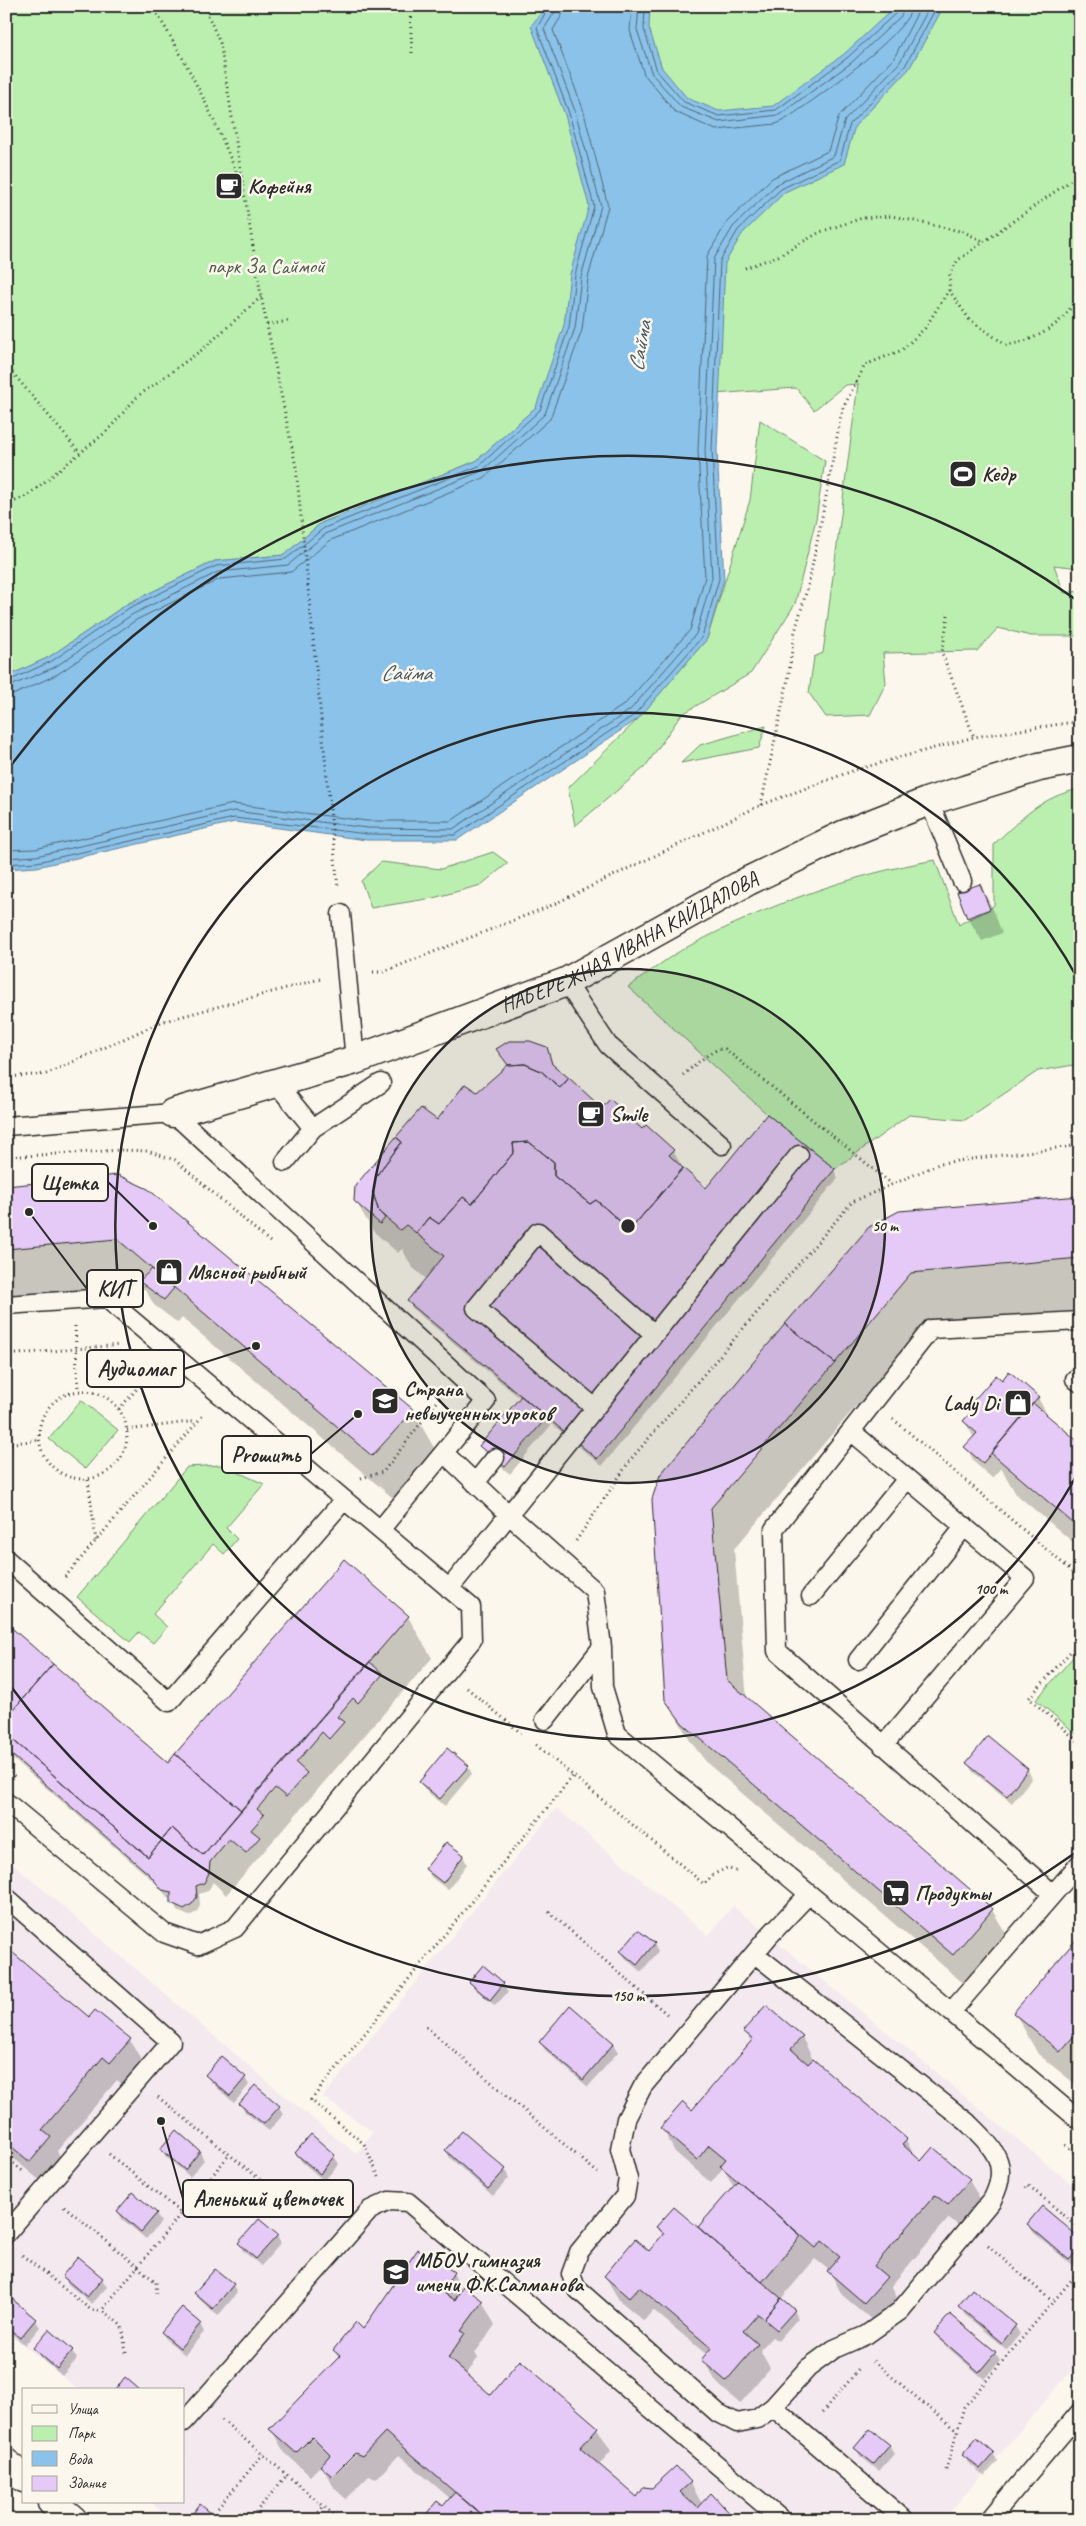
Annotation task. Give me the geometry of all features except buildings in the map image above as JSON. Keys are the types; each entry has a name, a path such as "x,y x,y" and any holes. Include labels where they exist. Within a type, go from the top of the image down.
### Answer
{"street":[{"name":"НАБЕРЕЖНАЯ ИВАНА КАЙДАЛОВА","path":"173,1114 355,1060 566,982 748,881 843,835 929,801 1040,767 1080,760"},
{"path":"6,2463 22,2476"}],"lane":[{"path":"929,801 962,881"},
{"path":"341,914 355,1060"},
{"path":"566,982 608,1045 722,1144"},
{"path":"276,1083 313,1128"},
{"path":"285,1162 313,1128 381,1083"},
{"path":"6,1126 173,1114 486,1401 380,1530"},
{"path":"449,1589 653,1332 799,1155"},
{"path":"594,1407 476,1308 538,1232 653,1332"},
{"path":"6,1305 106,1298 471,1608 472,1640 235,1928 198,1945 164,1933 6,1802"},
{"path":"1053,1894 777,1651 774,1529 931,1329 1080,1321"},
{"path":"851,1432 1025,1578 883,1746"},
{"path":"444,1452 508,1514 595,1591 602,1647 603,1687 617,1734 808,1895 1077,2116"},
{"path":"476,1483 495,1458"},
{"path":"811,1596 908,1479"},
{"path":"6,1559 169,1702 344,1500"},
{"path":"858,1660 965,1526"},
{"path":"545,1720 602,1647"},
{"path":"951,2012 1080,1862"},
{"path":"755,1954 967,2122 990,2145 1000,2165 1001,2184 992,2200 900,2310 866,2335 834,2350 808,2368 773,2407 757,2419 737,2424 718,2413 576,2288 571,2274 579,2252 625,2196 628,2179 620,2149 626,2119 643,2086 755,1954 808,1895"},
{"path":"6,1897 171,2042 6,2234"},
{"path":"185,2421 370,2210 389,2201 408,2202 770,2516"},
{"path":"773,2407 905,2520"},
{"path":"989,2520 1080,2412"}],"path":[{"path":"152,6 186,64 219,128 243,186"},
{"path":"204,6 220,43 261,296 296,466 341,914"},
{"path":"282,6 410,12 435,9 438,6"},
{"path":"410,12 412,53"},
{"path":"761,805 788,679 794,635 809,582 842,410 865,365 902,350 925,328 949,290 950,273 958,260 983,240 1080,174"},
{"path":"745,268 778,256 820,232 862,218 892,216 964,232 983,240"},
{"path":"949,290 969,320 1006,345 1036,338 1056,325 1072,308 1080,292"},
{"path":"6,505 27,496 106,432 138,396 203,349 261,296"},
{"path":"267,324 288,321"},
{"path":"6,365 80,453"},
{"path":"948,615 942,653 974,737"},
{"path":"6,1077 46,1074 161,1022 347,971 383,972 550,906 761,805 855,770 974,737 1080,721"},
{"path":"662,1093 705,1057 722,1047 892,1184"},
{"path":"562,1562 631,1459 852,1202 940,1163 1080,1145"},
{"path":"6,1157 122,1150 147,1151 175,1160 271,1242"},
{"path":"74,1300 78,1390"},
{"path":"6,1355 76,1349 163,1347"},
{"path":"119,1408 163,1347"},
{"path":"78,1390 101,1394 119,1408 128,1430 124,1452 110,1471 88,1480 65,1477 47,1462 38,1440 41,1417 56,1399 78,1390"},
{"path":"437,1390 440,1398"},
{"path":"48,1596 220,1395"},
{"path":"873,1403 1080,1578"},
{"path":"128,1430 197,1421"},
{"path":"6,1444 38,1440"},
{"path":"88,1480 96,1540"},
{"path":"1080,1641 1029,1698 1080,1743"},
{"path":"447,1671 704,1884 714,1874 727,1868 746,1874"},
{"path":"6,1769 21,1782"},
{"path":"389,2201 364,2144 311,2100 573,1776"},
{"path":"549,1912 689,2032"},
{"path":"426,2027 625,2196"},
{"path":"138,2081 266,2184"},
{"path":"89,2137 181,2213"},
{"path":"1058,2139 1080,2158"},
{"path":"102,2310 229,2154"},
{"path":"6,2157 156,2282 157,2297"},
{"path":"982,2241 1052,2301"},
{"path":"22,2254 91,2310 102,2310 122,2326 126,2353"},
{"path":"946,2470 964,2408 1080,2270"},
{"path":"868,2358 958,2432"},
{"path":"202,2402 340,2520"},
{"path":"218,2508 263,2454"},
{"path":"249,2520 287,2475"},
{"path":"312,2520 324,2506"},
{"path":"464,2520 474,2508"}],"shaded area":[{"path":"556,1808 708,1936 733,1906 1080,2191 1080,2319 1075,2325 1079,2362 943,2520 171,2520 153,2504 185,2504 185,2388 77,2388 6,2331 6,1858 275,2088 356,2154 373,2132 323,2097"}],"green space":[{"name":"парк За Саймой","path":"6,6 1080,6 1080,568 1054,565 1064,593 1080,591 1080,636 1031,636 998,628 977,651 883,653 886,683 870,715 826,717 809,693 814,657 823,653 858,384 845,385 814,410 796,388 536,407 476,461 321,523 284,555 215,561 127,604 49,657 6,677"},
{"path":"760,420 825,461 816,519 795,604 751,673 681,715 645,767 575,826 568,788 638,719 707,639 750,500"},
{"path":"766,726 759,748 681,763 700,745"},
{"path":"1080,789 1080,1064 1038,1071 965,1120 909,1115 835,1169 767,1114 628,987 683,949 779,904 871,874 935,860 959,925 994,905 994,844 1023,817 1043,803 1067,792"},
{"path":"493,852 508,863 481,885 433,898 371,908 361,881 381,862 441,869"},
{"path":"81,1400 118,1430 85,1469 49,1439"},
{"path":"222,1465 264,1484 226,1528 237,1539 224,1554 213,1544 153,1614 167,1627 153,1643 139,1632 130,1642 77,1597 187,1467"},
{"path":"1080,1649 1080,1737 1036,1700"}],"water":[{"name":"Сайма","path":"546,6 650,6 649,28 662,68 687,98 719,111 773,106 844,54 896,6 944,6 909,69 855,126 844,164 785,192 742,234 725,263 717,450 724,579 707,639 638,719 457,840 366,840 235,822 37,867 6,869 6,677 49,657 127,604 215,561 284,555 321,523 476,461 536,407 564,325 570,274 589,206 565,115 531,26"}],"place":[{"name":"Кофейня","path":"229,186"},
{"name":"Кедр","path":"963,474"},
{"name":"Smile","path":"591,1114"},
{"name":"КИТ","path":"29,1212"},
{"name":"Щетка","path":"153,1226"},
{"name":"Мясной рыбный","path":"169,1272"},
{"name":"Аудиомаг","path":"256,1346"},
{"name":"Страна невыученных уроков","path":"385,1401"},
{"name":"Lady Di","path":"1018,1403"},
{"name":"Proшить","path":"358,1414"},
{"name":"Продукты","path":"896,1893"},
{"name":"Аленький цветочек","path":"161,2121"},
{"name":"МБОУ гимназия имени Ф.К.Салманова","path":"396,2272"}]}
